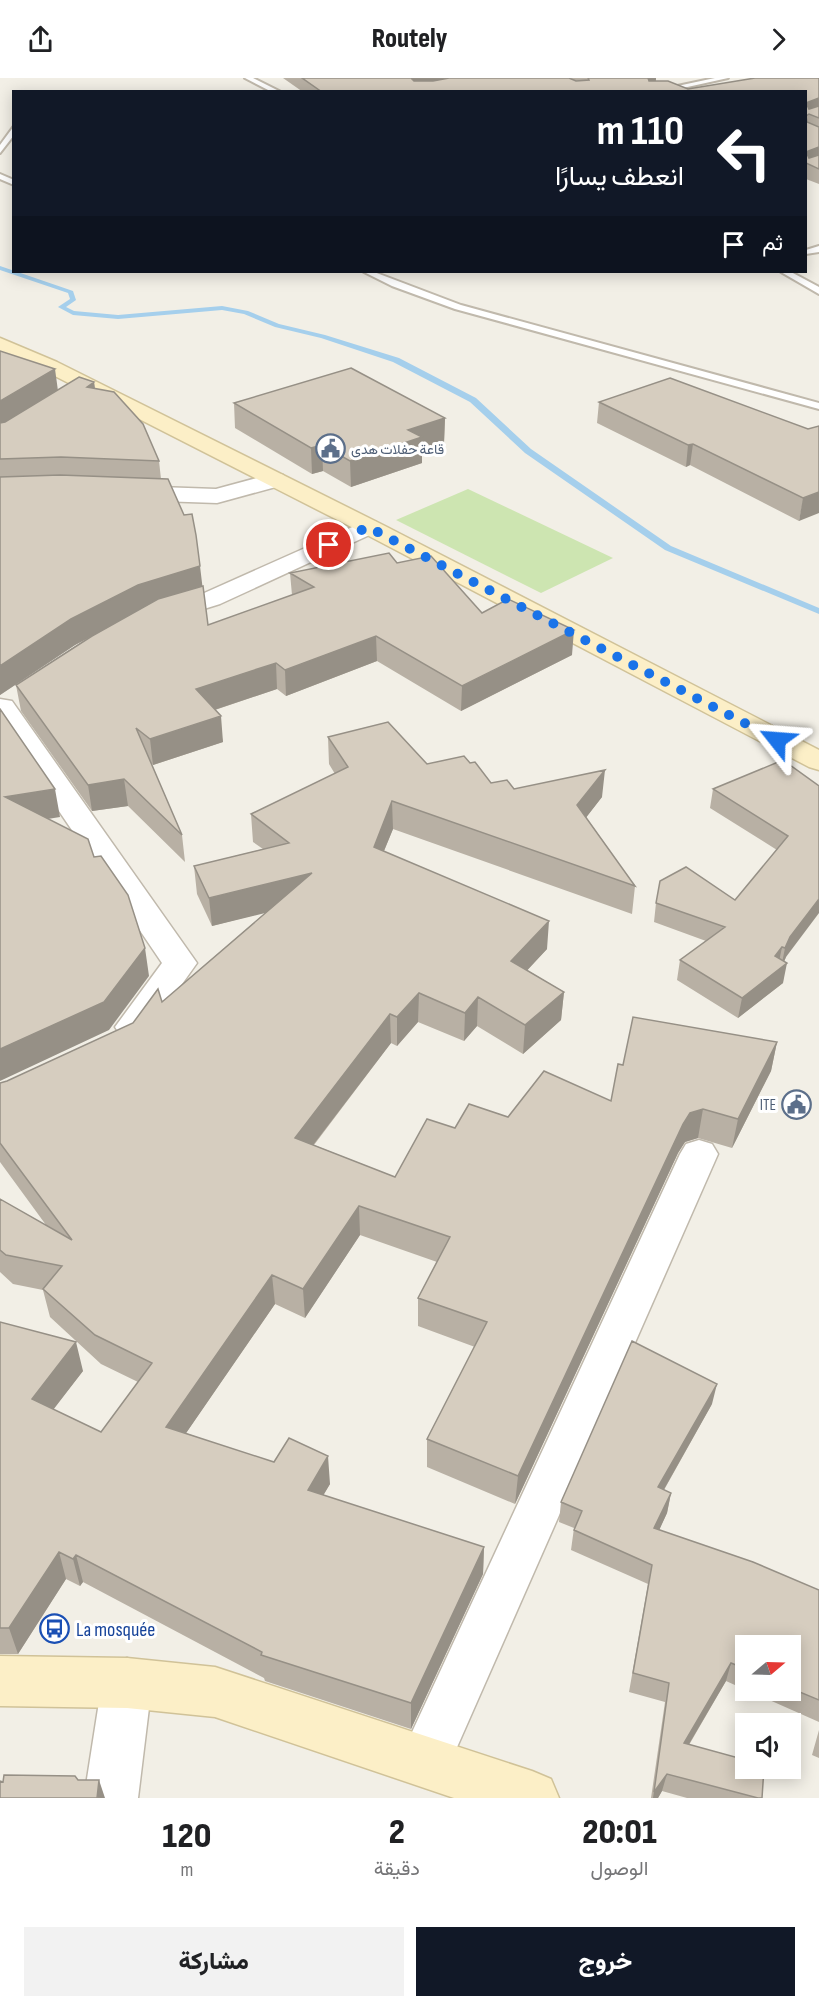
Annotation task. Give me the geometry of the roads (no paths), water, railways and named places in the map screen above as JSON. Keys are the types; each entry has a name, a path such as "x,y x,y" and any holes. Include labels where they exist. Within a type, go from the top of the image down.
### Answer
{"street":[{"path":"0,344 79,390 275,480 819,761"},
{"path":"111,492 217,496 275,480"},
{"path":"142,622 211,599 368,527"},
{"path":"8,704 180,963 123,1041 112,1046"},
{"path":"425,1761 699,1155"},
{"path":"0,1681 127,1683 215,1692 532,1798"},
{"path":"111,1798 127,1683"}],"lane":[{"path":"248,78 274,90"},
{"path":"691,78 703,82"},
{"path":"661,90 725,78"},
{"path":"675,87 682,90"},
{"path":"0,152 12,131"},
{"path":"370,273 458,307 819,406"},
{"path":"787,273 819,291"}],"waterway":[{"path":"0,268 12,272"},
{"path":"15,273 71,292 73,300 61,307 73,313 118,317 222,308 246,312 277,326 323,336 396,360 473,400 528,451 668,548 819,611"}],"place":[{"name":"قاعة حفلات هدى","path":"330,449"},
{"name":"ITE","path":"797,1104"},
{"name":"La mosquée","path":"55,1629"}]}
